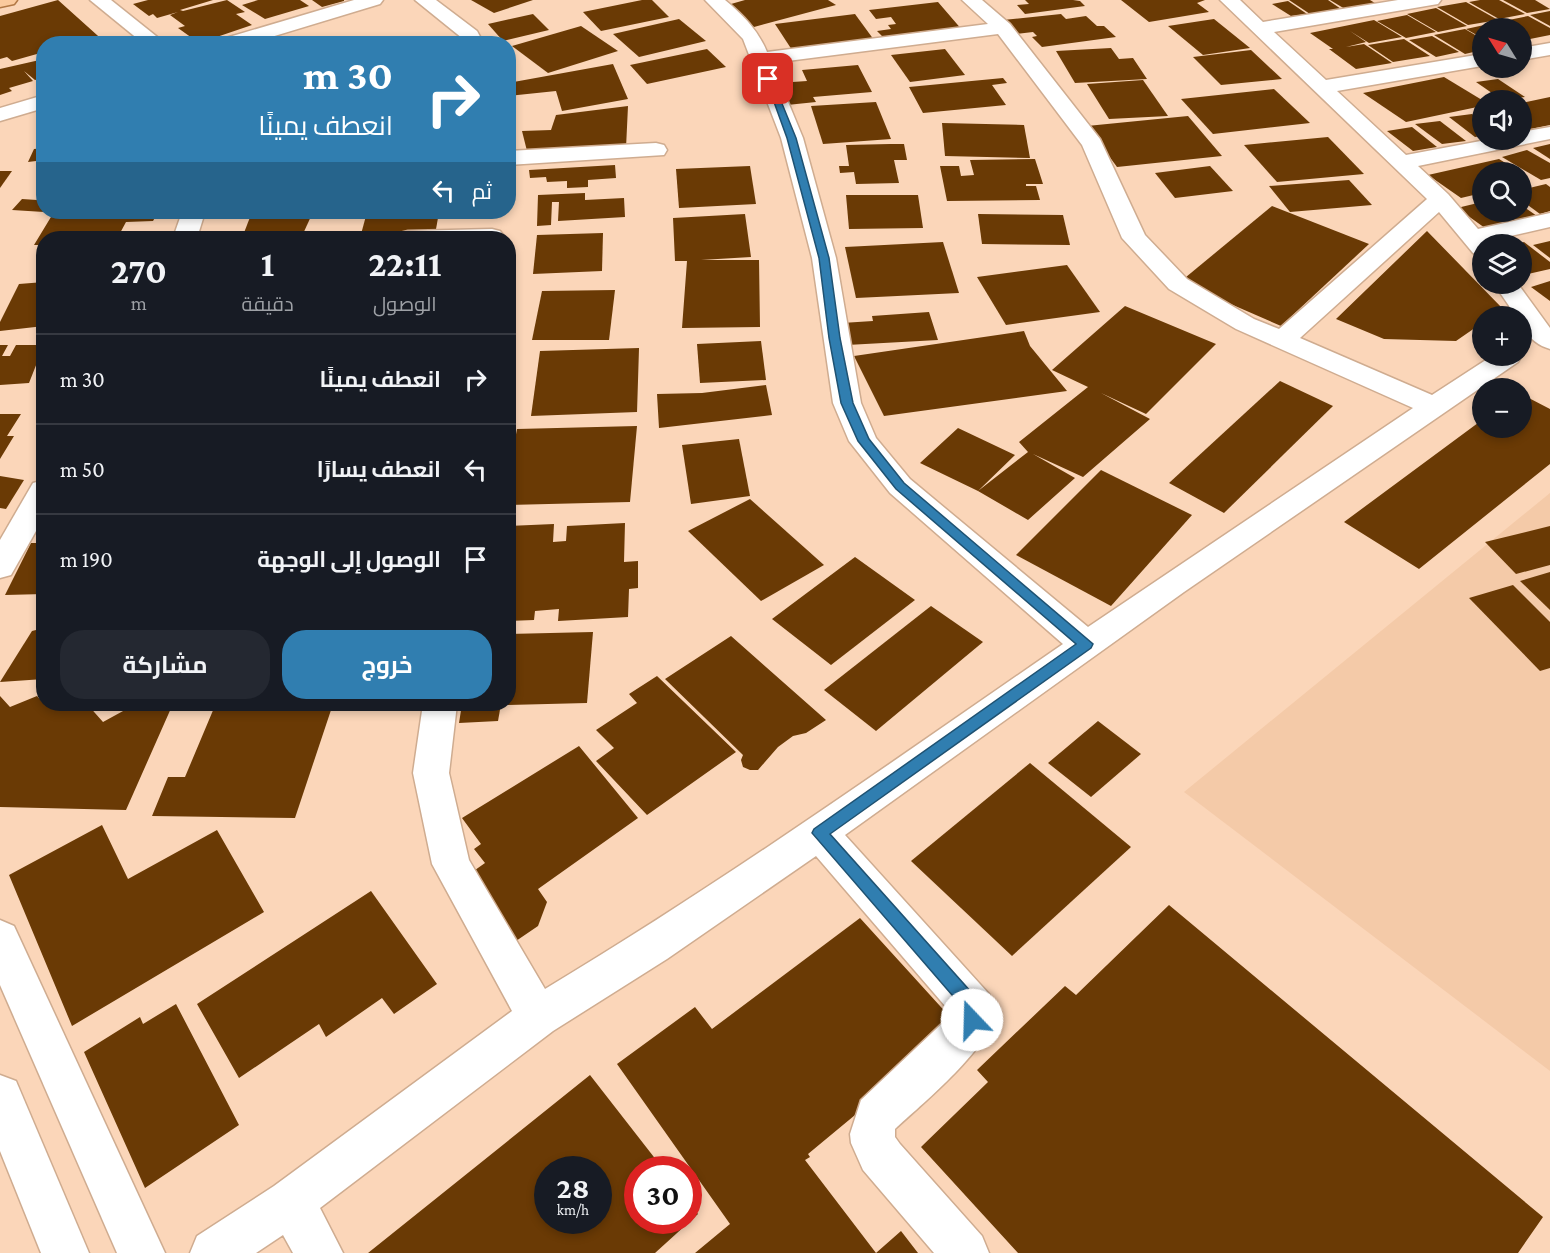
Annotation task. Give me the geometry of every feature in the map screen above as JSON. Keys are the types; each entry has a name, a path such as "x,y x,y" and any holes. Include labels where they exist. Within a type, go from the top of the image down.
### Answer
{"main road":[{"path":"0,2 8,0"}],"street":[{"path":"99,0 146,36"},
{"path":"253,36 374,0"},
{"path":"424,0 471,36"},
{"path":"714,0 736,19 752,38 792,138 822,248 847,403 864,441 900,486 1086,644"},
{"path":"971,0 1003,28 1092,144 1134,238 1178,284 1245,324 1435,407"},
{"path":"1229,0 1440,199 1472,236"},
{"path":"1261,28 1432,0"},
{"path":"760,59 1003,28"},
{"path":"1532,52 1550,49"},
{"path":"1323,87 1472,62"},
{"path":"0,115 36,104"},
{"path":"1532,136 1550,133"},
{"path":"1400,163 1472,149"},
{"path":"516,158 657,150"},
{"path":"1283,340 1440,199"},
{"path":"1506,234 1550,220"},
{"path":"1512,294 1540,338"},
{"path":"214,1253 290,1202 538,1017 653,946 819,833 1086,644 1494,366"},
{"path":"0,567 36,504"},
{"path":"439,711 431,773 451,864 538,1017"},
{"path":"819,833 974,1008 972,1020 965,1032 877,1116 871,1132 874,1147 884,1160 965,1253"},
{"path":"0,939 141,1253"},
{"path":"0,1097 65,1253"},
{"path":"290,1202 319,1253"}],"shaded area":[{"path":"1550,493 1550,1071 1184,792"}],"building":[{"path":"58,0 98,36 36,36 36,54 12,61 7,57 0,59 0,16"},
{"path":"148,0 213,0 180,10 183,11 227,0 245,12 236,14 252,25 220,36 189,36 178,28 185,26 170,15 178,12 157,18 153,14 149,16 133,4"},
{"path":"258,0 300,0 309,6 265,19 242,5"},
{"path":"312,0 344,0 344,1 322,7"},
{"path":"471,0 533,0 494,13"},
{"path":"652,0 669,17 601,31 583,12"},
{"path":"745,0 828,0 836,5 754,27 724,6"},
{"path":"1025,0 1073,0 1080,1 1085,6 1025,14 1017,5 1029,4"},
{"path":"1121,0 1205,0 1197,3 1209,12 1149,22"},
{"path":"1289,0 1328,0 1341,9 1310,14"},
{"path":"1330,0 1370,0 1378,5 1345,9"},
{"path":"1499,0 1525,14 1497,18 1469,2"},
{"path":"1503,0 1535,0 1550,9 1527,13"},
{"path":"1288,1 1307,14 1291,16 1272,4"},
{"path":"938,2 963,31 891,40 877,31 891,29 888,25 896,24 891,17 876,19 869,10"},
{"path":"1466,2 1494,18 1472,18 1472,24 1468,25 1437,7"},
{"path":"1436,8 1467,26 1438,32 1407,14"},
{"path":"1550,11 1550,26 1530,15"},
{"path":"533,14 549,30 516,38 516,36 499,36 488,24"},
{"path":"855,14 874,40 792,50 775,24"},
{"path":"1061,14 1066,19 1086,16 1097,26 1104,26 1116,37 1042,47 1032,37 1037,36 1033,32 1016,34 1003,20"},
{"path":"1407,15 1436,32 1406,38 1377,21"},
{"path":"1532,18 1550,28 1550,35 1532,39"},
{"path":"679,19 706,41 639,57 613,34"},
{"path":"1214,19 1250,48 1203,55 1168,26"},
{"path":"1374,20 1402,37 1369,43 1350,31 1366,42 1346,47 1364,44 1392,63 1356,69 1310,33"},
{"path":"581,26 618,51 548,73 516,49 516,45"},
{"path":"1465,29 1472,33 1472,52 1465,54 1434,35"},
{"path":"1432,36 1459,52 1436,57 1409,40"},
{"path":"1404,39 1430,56 1393,62 1368,45"},
{"path":"1111,48 1119,59 1133,58 1147,79 1075,83 1056,51"},
{"path":"707,49 726,67 647,84 630,65"},
{"path":"945,49 965,75 910,82 891,55"},
{"path":"1251,50 1282,79 1221,85 1193,57"},
{"path":"36,61 36,80 24,71 33,81 9,88 12,91 0,95 0,69"},
{"path":"613,64 628,99 562,111 556,91 516,95 516,82"},
{"path":"858,65 872,92 813,97 816,102 787,105 778,83 807,81 802,70"},
{"path":"1444,77 1472,94 1472,108 1406,122 1363,93"},
{"path":"1003,78 1007,83 992,85 1006,105 923,113 909,87"},
{"path":"1498,79 1514,90 1488,90 1476,82"},
{"path":"1143,80 1168,116 1109,119 1087,84"},
{"path":"1274,89 1310,123 1213,134 1181,99"},
{"path":"1550,97 1550,125 1532,129 1532,101"},
{"path":"876,102 891,139 823,144 811,106"},
{"path":"628,106 626,148 528,155 522,131 551,130 556,115"},
{"path":"1472,114 1472,135 1449,117"},
{"path":"1188,116 1222,156 1117,167 1087,126"},
{"path":"1440,121 1466,141 1442,144 1415,124"},
{"path":"942,123 1024,125 1030,158 945,156"},
{"path":"1412,127 1437,147 1413,151 1387,131"},
{"path":"1328,137 1364,174 1277,182 1244,145"},
{"path":"904,144 907,160 894,160 899,183 856,184 854,172 840,173 839,166 849,166 846,145"},
{"path":"1550,144 1550,159 1533,148"},
{"path":"36,149 36,161 28,162"},
{"path":"1527,150 1550,163 1550,178 1541,180 1532,175 1532,162 1510,162 1502,157"},
{"path":"1035,159 1043,184 1026,184 1026,186 1036,186 1040,200 947,201 940,166 959,166 961,176 974,175 970,160"},
{"path":"1499,159 1504,162 1486,162"},
{"path":"615,165 616,178 588,180 588,187 567,188 567,181 547,182 546,177 530,178 529,170"},
{"path":"1472,165 1472,195 1461,198 1428,175"},
{"path":"750,166 756,204 679,208 676,169"},
{"path":"1210,166 1233,191 1175,198 1155,173"},
{"path":"0,171 12,171 0,188"},
{"path":"1349,180 1372,205 1290,212 1269,186"},
{"path":"1546,184 1550,187 1550,211 1540,214 1532,208 1532,187"},
{"path":"585,193 585,200 624,198 625,217 558,221 559,202 552,202 551,225 537,226 538,195"},
{"path":"846,195 918,195 923,228 849,229"},
{"path":"22,199 36,200 36,212 12,210"},
{"path":"1472,204 1472,219 1457,208"},
{"path":"1272,206 1369,244 1281,326 1180,282"},
{"path":"745,214 751,257 701,260 759,260 760,327 682,328 687,261 675,261 673,218"},
{"path":"978,214 1063,215 1070,245 982,244"},
{"path":"50,219 154,219 153,221 126,222 121,231 42,231"},
{"path":"249,219 310,219 304,231 245,231"},
{"path":"365,219 438,219 436,231 362,231"},
{"path":"1477,222 1511,222 1485,228"},
{"path":"1427,231 1472,277 1472,294 1488,294 1500,306 1472,306 1472,330 1456,341 1384,339 1336,319"},
{"path":"603,233 602,271 533,274 537,235"},
{"path":"1550,241 1550,258 1533,245"},
{"path":"943,242 959,293 856,298 845,247"},
{"path":"1532,248 1550,262 1550,269 1532,273"},
{"path":"1067,265 1100,312 1006,325 977,277"},
{"path":"1550,281 1550,301 1532,288"},
{"path":"36,283 36,327 0,331 0,322 19,284"},
{"path":"615,290 609,340 532,340 542,291"},
{"path":"1125,306 1216,344 1146,414 1101,393 1150,419 1083,477 1033,454 1075,478 1028,520 978,491 1028,452 1019,442 1088,387 1052,370"},
{"path":"929,312 938,340 847,345 842,323 873,321 872,316"},
{"path":"1024,331 1030,346 1067,391 884,416 854,356"},
{"path":"761,341 766,380 700,383 697,344"},
{"path":"0,345 8,345 2,356 10,356 16,345 36,345 36,365 29,383 0,385"},
{"path":"639,348 637,412 531,416 540,351"},
{"path":"1280,381 1333,406 1224,513 1169,483"},
{"path":"766,385 772,415 659,428 657,394 702,393"},
{"path":"1532,400 1550,409 1550,464 1419,569 1344,522 1472,427 1472,438 1532,438"},
{"path":"0,414 21,414 7,436 14,436 0,459"},
{"path":"637,426 630,502 516,505 517,429"},
{"path":"958,428 1015,455 978,491 920,463"},
{"path":"739,439 750,496 691,504 682,445"},
{"path":"1101,470 1192,515 1111,606 1016,555"},
{"path":"0,476 24,480 6,509 0,508"},
{"path":"750,499 824,565 761,601 688,531"},
{"path":"625,523 624,562 638,561 638,588 629,589 628,617 558,621 559,609 535,611 534,620 516,621 516,526 554,524 553,542 566,541 567,526"},
{"path":"1550,526 1550,565 1516,574 1485,542"},
{"path":"31,543 36,543 36,594 5,595"},
{"path":"855,557 915,600 831,665 772,619"},
{"path":"1550,572 1550,610 1520,581"},
{"path":"1513,585 1550,622 1550,668 1540,671 1469,598"},
{"path":"931,606 983,642 876,731 824,690"},
{"path":"36,630 36,680 0,682 32,631"},
{"path":"593,632 587,703 516,705 516,634"},
{"path":"731,636 826,720 806,733 793,736 778,747 758,770 743,767 741,760 743,755 665,679"},
{"path":"657,676 736,752 647,815 596,761 614,748 596,730 637,703 629,694"},
{"path":"0,696 10,707 36,696 36,711 93,711 103,722 123,711 170,711 126,810 0,807"},
{"path":"213,711 331,711 295,818 152,816 168,777 185,777"},
{"path":"461,711 500,711 498,721 459,723"},
{"path":"1098,721 1141,754 1091,797 1048,763"},
{"path":"579,746 638,818 538,889 547,902 538,926 516,941 468,875 485,863 474,849 481,844 462,818"},
{"path":"1030,763 1131,847 1012,956 911,861"},
{"path":"102,825 128,879 217,830 264,912 72,1026 9,875"},
{"path":"371,891 437,984 394,1014 382,998 326,1037 319,1024 239,1078 197,1004"},
{"path":"1169,905 1543,1217 1518,1253 1018,1253 921,1147 988,1082 977,1070 1065,986 1076,995"},
{"path":"860,918 960,1028 808,1154 810,1157 805,1160 876,1253 695,1253 730,1224 702,1184 702,1156 682,1156 617,1064 695,1007 712,1029"},
{"path":"176,1004 239,1125 145,1188 84,1052 140,1017 143,1024"},
{"path":"590,1075 653,1156 624,1156 624,1234 676,1234 655,1253 368,1253"},
{"path":"901,1231 918,1253 876,1253"}],"route":[{"path":"768,79 792,138 824,258 847,403 864,441 900,486 1086,644 819,833 974,1008 972,1020"}]}
